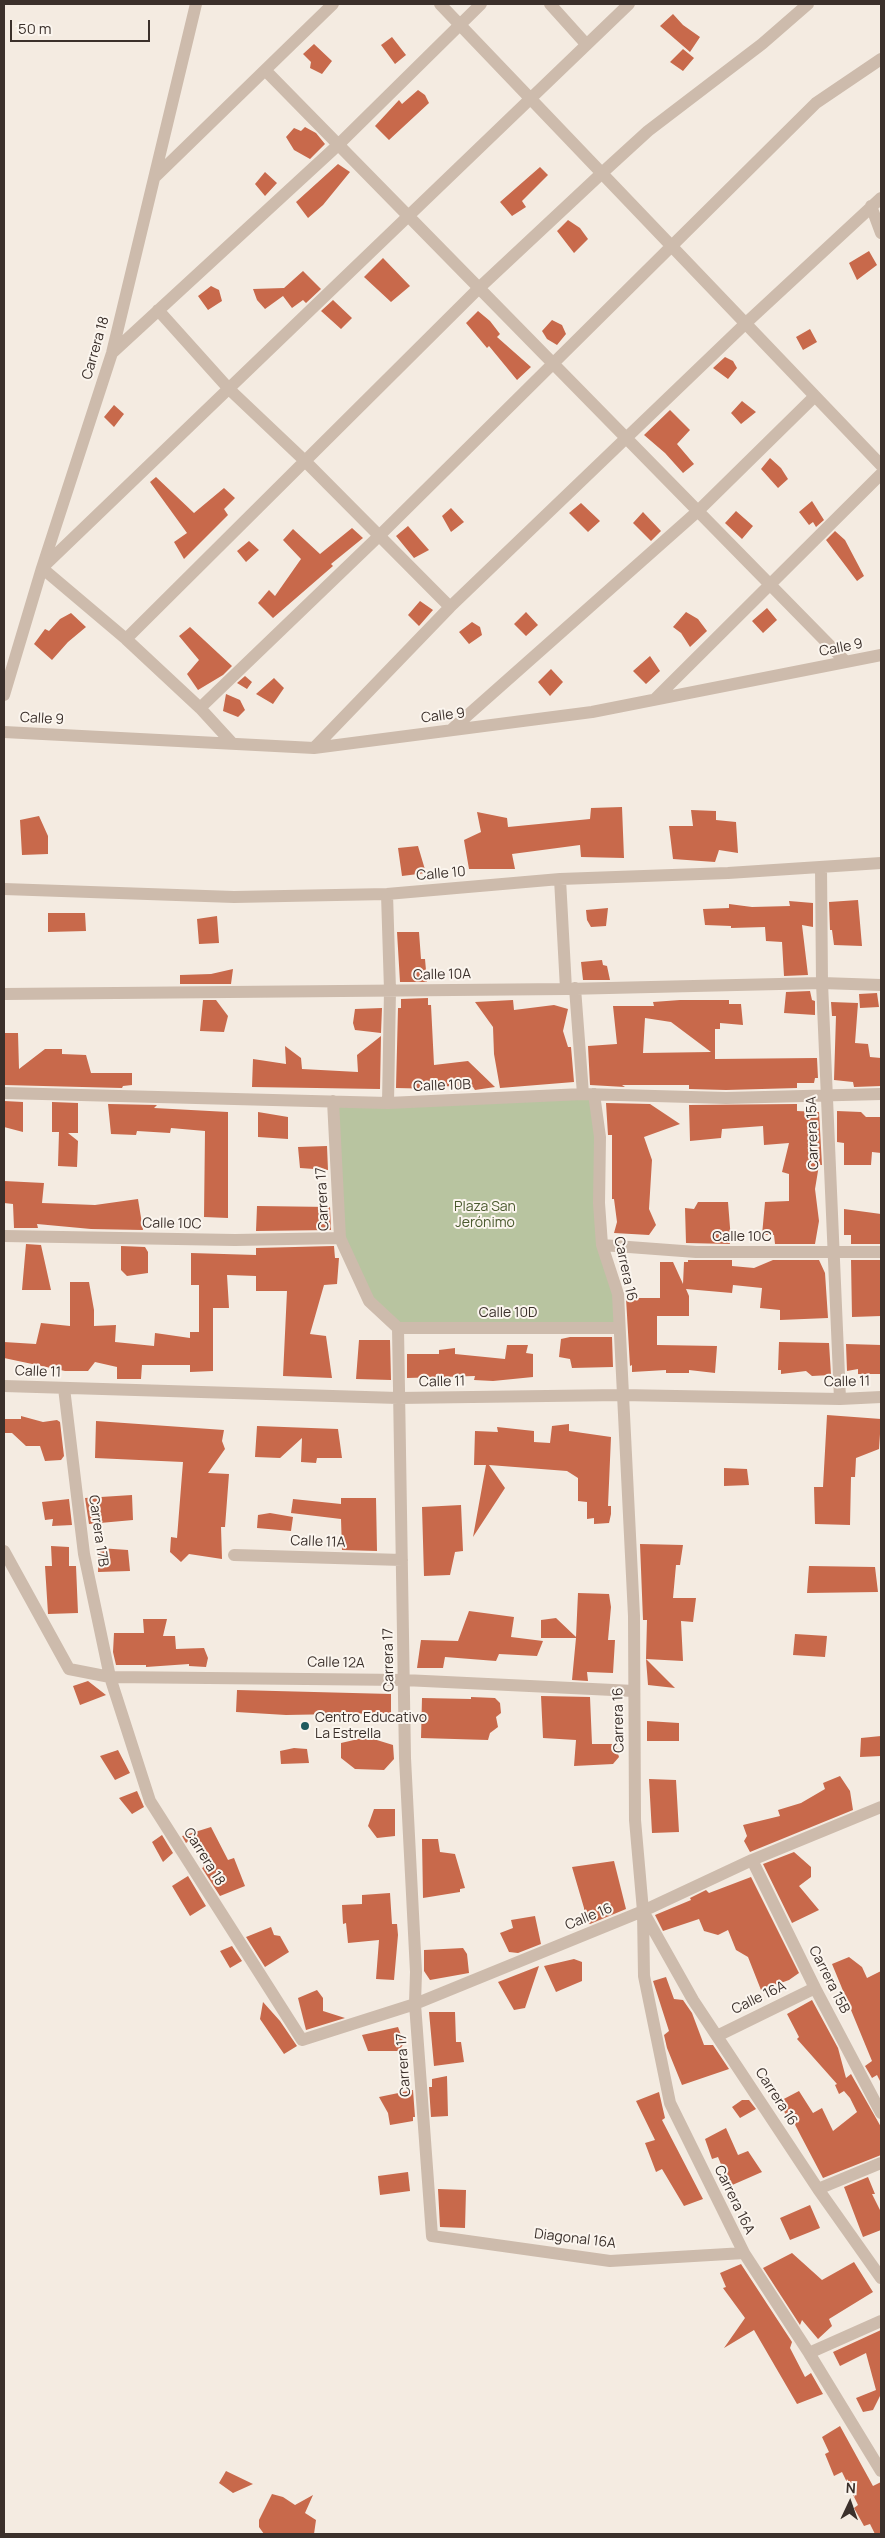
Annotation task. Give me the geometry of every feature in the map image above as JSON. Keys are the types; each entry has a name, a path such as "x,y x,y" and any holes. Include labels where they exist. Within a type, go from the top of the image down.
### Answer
{"street":[{"name":"Carrera 18","path":"4,695 42,568 112,353 196,4"},
{"path":"155,177 333,4"},
{"path":"440,4 881,465"},
{"path":"112,353 338,144 481,4"},
{"path":"550,4 586,44"},
{"path":"232,744 200,708 126,639 42,568 530,97 629,4"},
{"path":"126,639 479,288 602,172 648,131 762,44 808,4"},
{"path":"200,708 380,535 816,102 881,59"},
{"path":"266,71 846,662"},
{"path":"314,748 450,607 746,323 881,198"},
{"path":"871,206 881,233"},
{"path":"158,310 229,389 305,461 450,607"},
{"path":"451,730 698,510 815,396"},
{"path":"654,700 881,474"},
{"name":"Calle 9","path":"4,732 314,748 592,712 881,655"},
{"name":"Calle 10","path":"4,889 234,897 387,894 560,879 728,873 881,863"},
{"name":"Carrera 15A","path":"821,867 822,983 826,1096 840,1399"},
{"name":"Carrera 16","path":"560,879 570,988 588,1094 600,1137 602,1245 618,1294 621,1395 634,1616 636,1820 643,1911 693,2000 818,2189 881,2278"},
{"path":"387,894 390,990 388,1103"},
{"name":"Calle 10A","path":"4,994 570,988 822,983 881,984"},
{"name":"Calle 10B","path":"4,1094 388,1103 588,1094 726,1098 881,1094"},
{"name":"Carrera 17","path":"332,1101 340,1238 369,1301 398,1328 404,1680 415,2004 432,2236"},
{"name":"Calle 10C","path":"4,1236 234,1240 340,1238"},
{"name":"Calle 10C","path":"602,1245 696,1252 881,1252"},
{"name":"Calle 10D","path":"398,1328 619,1328"},
{"name":"Calle 11","path":"4,1386 398,1398 621,1395 840,1399 881,1396"},
{"name":"Carrera 17B","path":"64,1388 84,1554 110,1677"},
{"name":"Calle 12A","path":"4,1551 69,1668 110,1677 404,1680 634,1691"},
{"name":"Calle 11A","path":"234,1555 402,1560"},
{"name":"Carrera 18","path":"110,1677 150,1801 302,2040"},
{"name":"Calle 16","path":"302,2040 415,2004 643,1911 752,1860 881,1807"},
{"name":"Carrera 15B","path":"752,1860 815,1988 881,2113"},
{"name":"Carrera 16A","path":"643,1911 644,1976 670,2103 744,2253 809,2353 881,2472"},
{"name":"Calle 16A","path":"717,2036 815,1988"},
{"path":"818,2189 881,2163"},
{"name":"Diagonal 16A","path":"432,2236 610,2261 744,2253"},
{"path":"809,2353 881,2322"}],"green space":[{"name":"Plaza San Jerónimo","path":"592,1097 598,1190 615,1295 618,1328 401,1327 372,1299 344,1242 336,1105"}],"building":[{"path":"673,14 683,25 700,37 690,52 660,26"},
{"path":"392,37 406,55 395,64 381,45"},
{"path":"314,44 332,61 322,74 310,68 311,62 303,54"},
{"path":"683,49 694,58 683,71 670,62"},
{"path":"418,90 425,95 429,103 389,140 375,126 399,100 402,104"},
{"path":"305,127 316,133 325,144 310,159 294,150 286,137 294,128 301,131"},
{"path":"338,164 350,172 323,205 308,218 296,202"},
{"path":"540,167 548,175 522,201 526,207 512,216 500,202"},
{"path":"265,172 277,183 265,196 255,184"},
{"path":"568,220 580,228 588,239 574,253 557,231"},
{"path":"869,251 877,265 857,280 849,263"},
{"path":"383,258 410,286 391,302 364,277"},
{"path":"303,271 321,289 306,303 303,300 292,308 283,296 265,309 257,300 253,289 284,288"},
{"path":"211,286 219,290 222,301 208,310 198,296"},
{"path":"333,300 352,318 341,329 321,311"},
{"path":"478,311 490,321 500,334 497,337 531,367 517,380 489,346 487,348 466,323"},
{"path":"552,320 562,325 566,334 557,345 547,339 542,331"},
{"path":"810,329 817,342 803,350 796,337"},
{"path":"725,357 733,361 737,368 728,379 713,368"},
{"path":"742,401 756,412 741,424 731,413"},
{"path":"114,405 124,414 114,427 104,417"},
{"path":"670,410 690,430 677,444 694,464 683,473 665,453 644,435"},
{"path":"770,458 781,468 788,479 778,488 761,469"},
{"path":"156,477 194,513 224,488 235,498 224,509 228,515 184,559 174,542 187,533 150,482"},
{"path":"812,501 824,520 816,527 813,522 809,525 799,512"},
{"path":"581,503 600,521 588,532 569,513"},
{"path":"451,508 464,522 451,532 442,516"},
{"path":"736,511 753,526 742,539 725,523"},
{"path":"643,512 661,531 651,541 633,523"},
{"path":"408,526 429,550 414,558 396,536"},
{"path":"352,528 363,538 331,564 333,566 273,618 258,603 269,590 275,596 301,559 283,540 293,529 320,554"},
{"path":"835,531 845,540 864,576 857,581 826,540"},
{"path":"249,541 259,550 246,562 237,551"},
{"path":"420,601 433,610 419,626 408,615"},
{"path":"767,608 777,620 763,633 752,621"},
{"path":"526,612 538,625 526,636 514,624"},
{"path":"686,612 698,619 707,631 690,647 681,633 673,627"},
{"path":"71,613 86,627 68,642 52,660 34,644 45,629 49,631 60,619"},
{"path":"472,622 480,627 482,635 469,644 459,632"},
{"path":"190,627 232,666 223,675 198,690 187,674 199,660 179,636"},
{"path":"650,656 660,671 646,684 633,671"},
{"path":"551,669 563,682 550,696 538,682"},
{"path":"245,676 252,682 247,689 237,683"},
{"path":"274,678 284,688 273,704 256,694"},
{"path":"226,694 240,700 245,710 238,717 223,711"},
{"path":"622,807 624,858 581,857 580,845 512,854 515,869 469,869 464,840 481,832 477,812 507,818 508,827 590,819 591,808"},
{"path":"691,810 716,811 716,820 736,822 738,853 719,850 715,862 673,859 669,826 693,826"},
{"path":"39,816 48,836 48,854 22,855 20,820"},
{"path":"418,846 426,873 402,876 398,848"},
{"path":"858,900 862,946 834,945 832,930 830,930 829,902"},
{"path":"789,901 813,903 813,927 802,925 808,975 784,976 782,942 766,941 765,927 731,928 731,926 705,925 703,909 729,908 729,904 752,907 790,906"},
{"path":"608,908 606,926 591,927 587,920 586,910"},
{"path":"48,913 85,913 86,931 48,932"},
{"path":"217,916 219,943 199,944 197,919"},
{"path":"397,932 419,932 421,959 425,959 427,982 400,982"},
{"path":"602,960 603,965 607,966 610,980 583,980 581,962"},
{"path":"233,969 231,984 180,984 180,975 211,974"},
{"path":"810,991 812,1000 815,1001 815,1015 784,1013 786,992"},
{"path":"877,993 879,1007 860,1008 859,994"},
{"path":"428,998 428,1005 431,1005 434,1065 468,1061 495,1087 475,1090 473,1087 439,1086 439,1089 396,1088 398,1008 401,1008 401,999"},
{"path":"203,1000 216,1000 228,1016 224,1032 200,1031"},
{"path":"513,1000 514,1010 554,1005 568,1009 563,1031 568,1047 571,1047 574,1082 500,1088 494,1054 493,1027 475,1002"},
{"path":"729,1000 729,1004 741,1004 743,1025 720,1023 720,1029 715,1029 715,1059 817,1058 818,1078 815,1078 814,1083 797,1083 797,1088 726,1090 689,1089 689,1085 622,1085 625,1087 590,1085 588,1046 617,1044 613,1006 654,1006 653,1002","holes":["645,1018 671,1022 711,1052 643,1053"]},
{"path":"831,1002 858,1003 855,1043 868,1044 870,1057 881,1058 881,1086 854,1087 853,1082 834,1080 836,1016 832,1016"},
{"path":"382,1008 381,1033 355,1030 353,1023 355,1009"},
{"path":"4,1033 18,1033 19,1069 45,1049 62,1049 62,1054 86,1055 91,1073 132,1073 132,1085 123,1086 122,1088 4,1085"},
{"path":"381,1036 380,1089 252,1087 253,1059 286,1064 285,1046 301,1058 302,1069 358,1072 357,1055"},
{"path":"4,1101 23,1102 23,1132 4,1127"},
{"path":"52,1102 78,1103 78,1133 68,1133 78,1141 77,1167 58,1166 59,1132 52,1132"},
{"path":"606,1103 650,1104 680,1124 644,1137 652,1160 649,1209 656,1225 649,1235 614,1233 617,1222 614,1199 612,1199 612,1135 608,1135"},
{"path":"108,1104 157,1105 154,1108 228,1112 228,1218 204,1217 205,1131 171,1128 170,1133 137,1131 136,1135 111,1134"},
{"path":"797,1104 797,1111 819,1112 822,1165 819,1165 815,1189 819,1221 815,1244 775,1244 774,1235 762,1235 765,1202 789,1201 789,1174 782,1172 789,1143 764,1145 763,1126 722,1129 721,1138 690,1141 689,1105"},
{"path":"837,1111 861,1112 866,1117 881,1117 881,1153 872,1152 871,1165 844,1165 844,1143 837,1142"},
{"path":"258,1112 288,1117 288,1139 258,1137"},
{"path":"327,1146 328,1170 300,1168 298,1147"},
{"path":"4,1181 44,1183 42,1203 95,1205 138,1199 143,1230 91,1229 37,1224 38,1228 14,1228 13,1204 4,1203"},
{"path":"698,1202 728,1202 730,1244 686,1243 685,1208 694,1209"},
{"path":"257,1206 330,1207 331,1230 256,1231"},
{"path":"844,1209 881,1214 881,1244 851,1244 851,1235 844,1235"},
{"path":"26,1244 41,1245 51,1290 22,1290"},
{"path":"121,1246 145,1247 148,1252 148,1273 127,1276 121,1270"},
{"path":"334,1246 335,1258 339,1258 337,1284 324,1285 310,1334 326,1336 332,1378 283,1376 287,1291 256,1291 256,1276 227,1275 229,1308 213,1308 213,1371 190,1372 190,1365 142,1365 141,1379 117,1379 117,1367 95,1362 88,1371 65,1371 4,1358 4,1342 36,1344 41,1323 70,1326 70,1282 89,1282 94,1310 94,1326 116,1325 115,1342 154,1346 155,1333 190,1338 190,1332 199,1332 199,1285 191,1285 191,1253 256,1255 256,1248"},
{"path":"688,1260 732,1260 732,1266 754,1268 773,1260 819,1260 825,1273 828,1318 780,1320 780,1310 760,1308 762,1288 733,1285 732,1293 686,1289 689,1296 689,1316 657,1316 657,1345 717,1346 715,1373 689,1370 689,1373 666,1373 666,1370 632,1372 632,1365 630,1366 626,1298 660,1298 660,1262 673,1262 683,1284 684,1262 688,1262"},
{"path":"851,1260 881,1260 881,1316 852,1317"},
{"path":"570,1337 612,1337 613,1367 572,1368 570,1359 559,1357 561,1339"},
{"path":"359,1340 390,1340 391,1380 356,1379"},
{"path":"779,1342 829,1343 831,1375 812,1376 806,1371 781,1374 781,1370 778,1370"},
{"path":"846,1344 881,1345 881,1374 858,1374 858,1369 847,1371"},
{"path":"507,1345 528,1345 526,1353 533,1354 533,1377 493,1381 474,1380 475,1376 407,1378 407,1354 439,1354 439,1350 455,1348 455,1354 505,1359"},
{"path":"827,1415 881,1419 879,1449 856,1458 855,1477 851,1477 850,1525 815,1524 814,1487 823,1487"},
{"path":"21,1416 43,1422 57,1420 60,1422 64,1456 61,1460 45,1461 40,1446 26,1446 12,1433 4,1433 4,1419 21,1419"},
{"path":"96,1421 224,1430 222,1441 225,1449 208,1473 229,1474 225,1527 221,1527 222,1559 189,1554 181,1562 170,1552 171,1537 177,1538 183,1462 95,1458"},
{"path":"569,1424 569,1431 611,1437 608,1506 611,1506 611,1514 609,1523 594,1524 594,1518 587,1519 587,1502 578,1501 578,1478 567,1471 489,1465 505,1488 473,1537 486,1465 474,1465 475,1431 498,1432 497,1427 534,1431 534,1442 550,1443 552,1426"},
{"path":"257,1426 338,1429 342,1458 317,1458 316,1463 301,1462 302,1438 280,1458 255,1457"},
{"path":"724,1468 747,1469 749,1485 724,1486"},
{"path":"132,1495 133,1520 89,1524 85,1498"},
{"path":"341,1498 376,1498 377,1551 342,1550 341,1519 291,1513 293,1499 341,1504"},
{"path":"69,1499 72,1525 52,1526 53,1519 45,1520 42,1502"},
{"path":"461,1505 463,1551 455,1552 450,1575 424,1576 422,1507"},
{"path":"270,1513 293,1517 291,1531 257,1528 258,1515"},
{"path":"640,1544 683,1545 680,1565 676,1565 673,1598 696,1598 693,1622 681,1621 683,1661 646,1659 647,1620 643,1620"},
{"path":"51,1546 69,1547 69,1566 76,1566 78,1613 48,1614 45,1566 52,1566"},
{"path":"99,1548 128,1550 130,1571 98,1572"},
{"path":"809,1566 875,1567 878,1592 807,1593"},
{"path":"578,1593 609,1594 611,1607 608,1640 615,1640 613,1673 587,1672 588,1681 572,1680 576,1638 541,1638 541,1620 556,1618 576,1637"},
{"path":"469,1611 514,1617 511,1637 543,1641 537,1656 499,1654 496,1661 445,1657 443,1668 417,1668 421,1640 458,1641"},
{"path":"143,1619 167,1619 163,1636 175,1636 176,1649 204,1648 208,1658 206,1667 189,1666 189,1664 146,1667 146,1665 116,1665 113,1652 114,1633 144,1633"},
{"path":"795,1634 827,1636 825,1657 793,1655"},
{"path":"646,1659 675,1688 648,1685"},
{"path":"88,1681 106,1695 80,1705 73,1686"},
{"path":"237,1690 391,1694 391,1713 286,1715 236,1712"},
{"path":"541,1696 590,1697 592,1744 615,1744 619,1757 613,1764 574,1766 576,1740 543,1738"},
{"path":"471,1697 495,1698 500,1703 501,1713 496,1717 498,1727 490,1733 488,1740 421,1738 422,1698 471,1699"},
{"path":"647,1721 679,1723 679,1741 647,1741"},
{"path":"881,1736 881,1756 860,1757 861,1738"},
{"path":"367,1737 393,1745 394,1759 384,1770 355,1769 341,1758 341,1743"},
{"path":"294,1748 307,1749 309,1763 281,1764 280,1751"},
{"path":"118,1750 130,1773 115,1780 100,1756"},
{"path":"840,1776 850,1791 853,1810 750,1852 744,1841 747,1836 743,1825 780,1816 778,1810 801,1803 825,1789 823,1783"},
{"path":"649,1779 676,1780 679,1832 652,1833"},
{"path":"137,1791 144,1807 132,1814 119,1798"},
{"path":"374,1809 395,1809 395,1836 377,1838 368,1826"},
{"path":"211,1827 228,1860 234,1858 245,1886 220,1896 202,1868 204,1867 192,1838 186,1843 182,1836"},
{"path":"162,1835 173,1853 163,1862 152,1842"},
{"path":"422,1839 438,1839 440,1852 455,1854 465,1888 460,1889 460,1892 423,1898"},
{"path":"794,1852 811,1867 811,1877 799,1886 819,1910 792,1923 763,1864"},
{"path":"614,1861 626,1909 590,1924 584,1921 584,1908 572,1867"},
{"path":"188,1876 206,1906 190,1916 172,1886"},
{"path":"751,1877 799,1973 789,1980 761,1990 748,1957 736,1950 728,1930 718,1935 704,1931 699,1919 663,1931 655,1915 691,1900 690,1898 706,1890 709,1893"},
{"path":"390,1893 392,1924 397,1924 398,1935 394,1980 376,1979 379,1940 348,1943 346,1923 343,1924 342,1905 362,1904 362,1895"},
{"path":"535,1916 541,1944 518,1953 509,1952 500,1933 513,1928 511,1920"},
{"path":"271,1927 274,1935 280,1936 289,1952 265,1967 246,1937"},
{"path":"232,1946 242,1961 230,1968 220,1951"},
{"path":"463,1948 467,1954 469,1973 430,1980 424,1971 424,1950"},
{"path":"849,1957 862,1967 867,1978 881,1971 881,2083 877,2075 872,2078 865,2066 872,2061 832,1964"},
{"path":"574,1959 582,1962 582,1981 556,1992 544,1966"},
{"path":"539,1966 525,2008 514,2010 498,1982"},
{"path":"666,1977 674,1999 683,2000 692,2013 704,2045 713,2045 729,2069 682,2085 667,2048 664,2035 669,2031 653,1981"},
{"path":"317,1990 323,1998 323,2011 345,2018 306,2030 298,1998"},
{"path":"812,2000 838,2048 846,2078 851,2074 881,2127 881,2155 823,2178 792,2119 790,2121 778,2102 799,2091 813,2113 822,2108 833,2131 857,2112 850,2098 844,2091 839,2094 835,2085 837,2084 797,2039 799,2037 787,2014"},
{"path":"263,2002 280,2021 297,2046 284,2054 260,2019"},
{"path":"429,2012 455,2012 456,2042 461,2042 464,2062 434,2066"},
{"path":"398,2027 404,2043 399,2051 368,2051 362,2035"},
{"path":"447,2076 448,2116 431,2117 429,2087 432,2087 432,2079"},
{"path":"413,2090 415,2117 413,2117 413,2121 390,2125 388,2113 379,2097"},
{"path":"659,2092 665,2118 662,2120 703,2199 684,2206 662,2169 656,2172 645,2143 655,2140 636,2101"},
{"path":"742,2100 749,2100 756,2109 740,2118 732,2107"},
{"path":"726,2128 738,2155 748,2151 762,2172 730,2186 718,2157 712,2159 705,2139"},
{"path":"408,2172 410,2191 380,2195 378,2176"},
{"path":"868,2177 875,2194 872,2194 881,2212 881,2230 863,2237 844,2187"},
{"path":"438,2189 466,2190 465,2228 440,2227"},
{"path":"810,2205 820,2228 790,2240 780,2218"},
{"path":"792,2253 822,2280 854,2262 873,2292 829,2319 832,2326 818,2339 802,2320 800,2325 763,2268"},
{"path":"741,2264 792,2342 790,2348 805,2377 811,2373 823,2394 797,2404 754,2330 724,2348 745,2318 723,2288 726,2287 720,2273"},
{"path":"881,2330 881,2394 873,2410 863,2412 856,2398 876,2390 866,2353 840,2366 833,2352"},
{"path":"840,2426 873,2486 881,2482 881,2534 875,2534 870,2524 864,2526 854,2508 858,2505 842,2472 834,2476 825,2454 829,2452 822,2437"},
{"path":"226,2471 253,2484 233,2493 219,2483"},
{"path":"272,2494 283,2497 295,2505 313,2495 305,2513 316,2520 314,2534 264,2534 259,2527 259,2520"}],"place":[{"name":"Centro Educativo La Estrella","path":"305,1726"}]}
